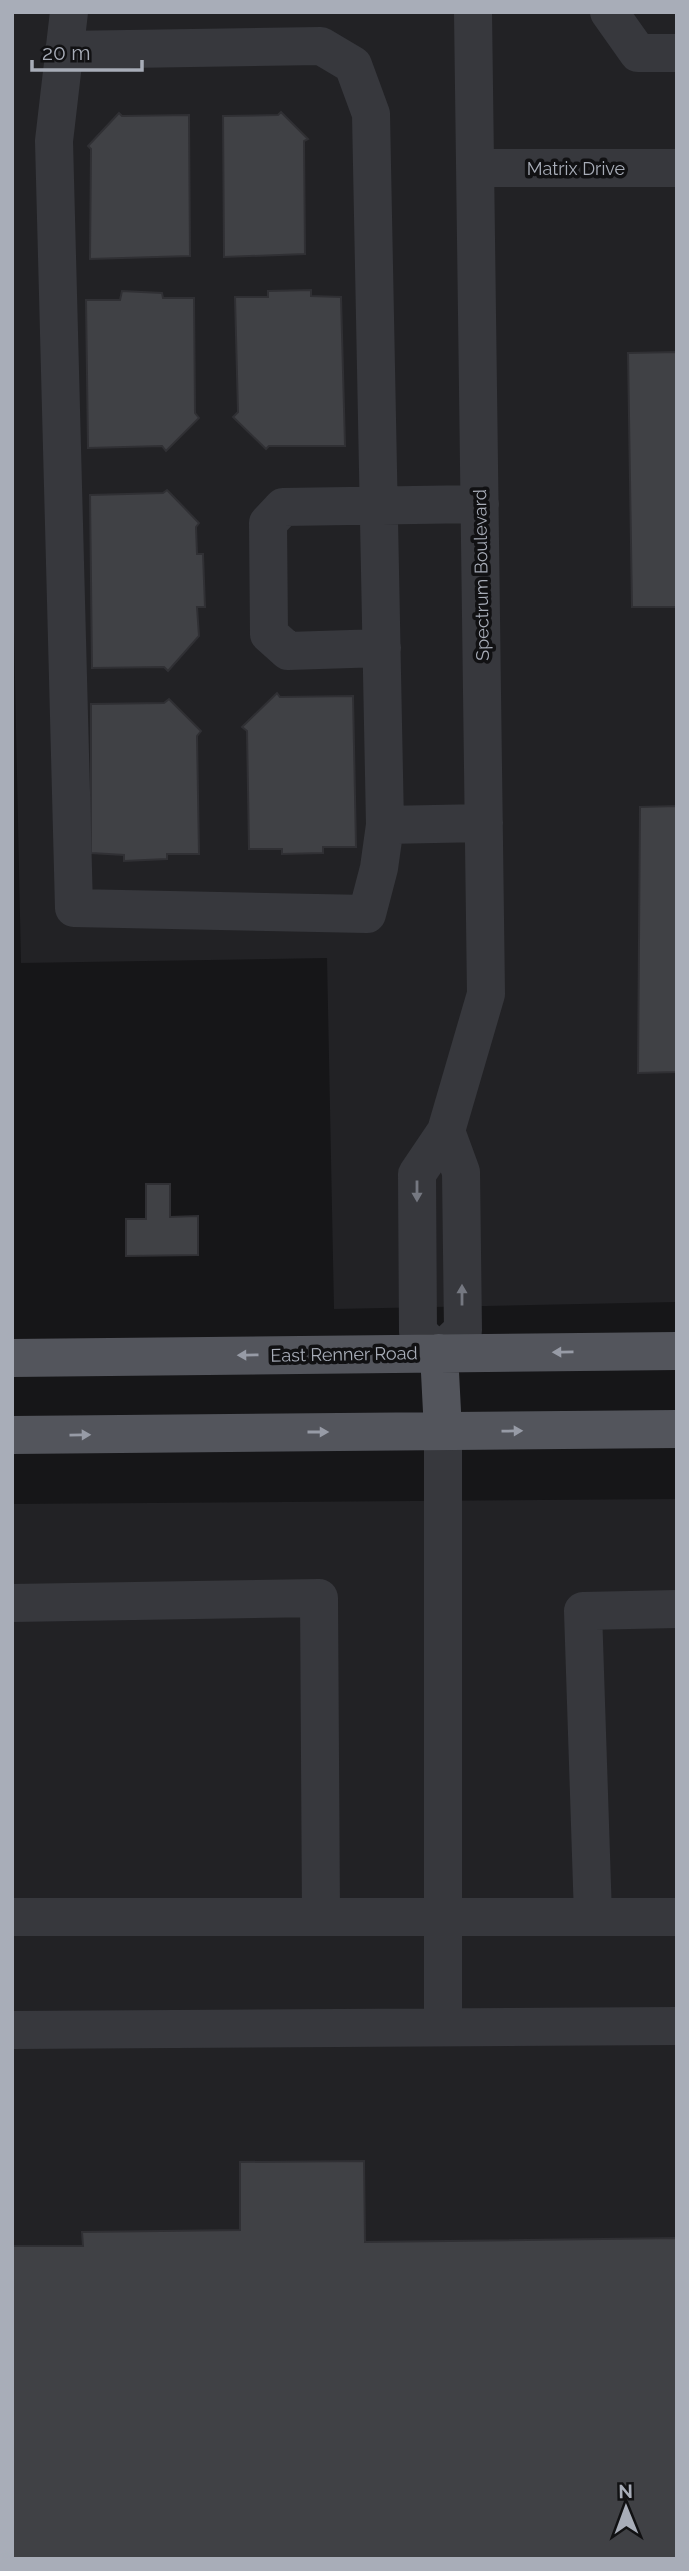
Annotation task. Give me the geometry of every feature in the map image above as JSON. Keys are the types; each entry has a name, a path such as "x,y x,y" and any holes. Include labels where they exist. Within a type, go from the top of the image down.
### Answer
{"main road":[{"name":"East Renner Road","path":"12,1358 677,1351"},
{"path":"439,1353 443,1431"},
{"path":"12,1435 677,1429"}],"street":[{"path":"64,50 321,46 353,65 371,114 385,825 379,868 367,914 74,908 54,141 64,50 69,12"},
{"name":"Spectrum Boulevard","path":"439,1353 463,1330 461,1172 446,1131 486,994 473,12"},
{"path":"610,12 638,53 677,53"},
{"name":"Matrix Drive","path":"475,168 677,169"},
{"path":"382,648 288,651 269,635 268,523 282,507 480,504"},
{"path":"385,825 484,823"},
{"path":"443,1431 443,2027"},
{"path":"12,1603 319,1598 321,1916"},
{"path":"593,1916 583,1611 677,1609"},
{"path":"12,1917 677,1917"},
{"path":"12,2030 677,2026"}],"shaded area":[{"path":"12,12 677,12 677,1302 334,1309 327,958 21,963 12,538"},
{"path":"677,1499 677,2559 12,2559 12,1504"}],"building":[{"path":"281,112 308,139 304,141 305,254 224,257 223,116 278,115"},
{"path":"119,113 122,116 189,115 190,256 90,259 91,149 88,146"},
{"path":"311,290 311,296 341,297 345,446 269,446 266,449 233,417 238,412 235,297 268,297 268,291"},
{"path":"122,291 162,293 163,298 194,298 195,413 199,418 166,451 162,446 88,448 86,300 120,300"},
{"path":"677,352 677,607 632,607 628,353"},
{"path":"167,490 199,523 196,527 197,554 203,554 205,607 197,607 199,636 168,671 164,667 92,668 90,495 163,493"},
{"path":"277,693 280,697 353,696 356,847 323,847 323,853 282,854 282,849 249,849 247,731 242,727"},
{"path":"169,699 201,731 197,736 199,854 167,854 167,859 124,861 124,855 91,853 91,704 164,703"},
{"path":"677,806 677,1072 638,1073 640,807"},
{"path":"146,1184 170,1184 170,1217 198,1216 198,1255 126,1256 126,1219 146,1219"},
{"path":"364,2161 365,2242 677,2238 677,2559 12,2559 12,2246 83,2246 82,2232 240,2230 240,2162"}]}
